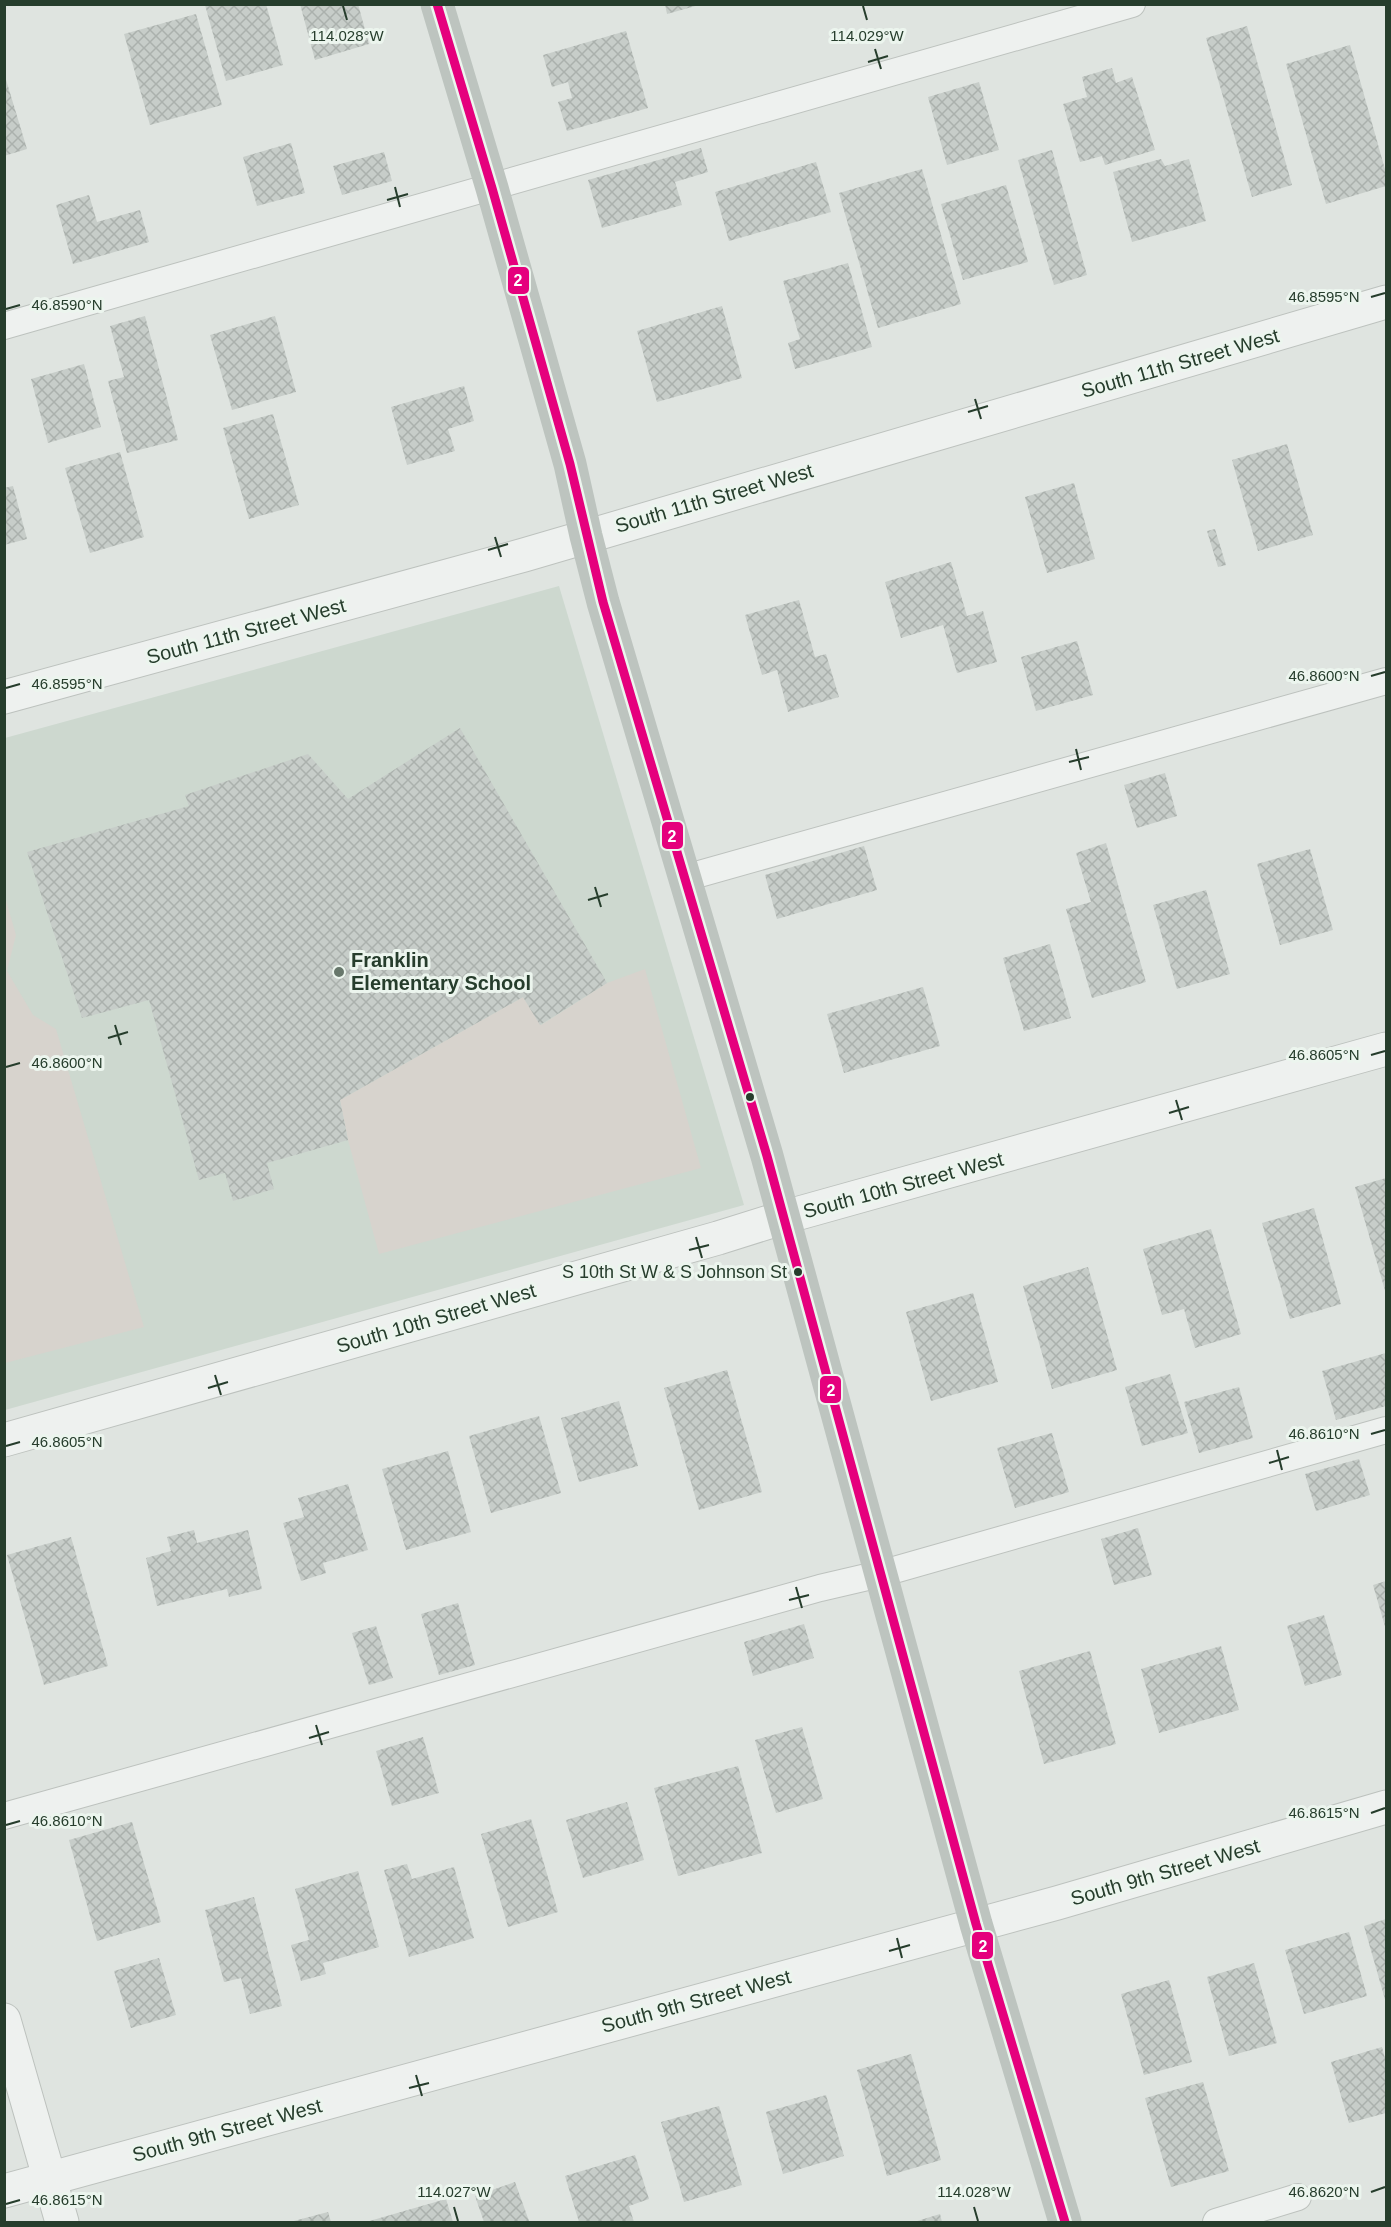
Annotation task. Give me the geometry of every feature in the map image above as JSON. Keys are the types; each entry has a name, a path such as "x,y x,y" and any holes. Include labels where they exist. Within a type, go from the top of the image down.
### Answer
{"street":[{"path":"437,4 570,464 585,536 785,1217 976,1924 1065,2223"},
{"name":"South 11th Street West","path":"4,697 524,555 1386,303"},
{"name":"South 10th Street West","path":"4,1440 695,1245 785,1217 1386,1049"},
{"name":"South 9th Street West","path":"4,2191 1057,1903 1386,1807"},
{"path":"4,2020 62,2223"}],"lane":[{"path":"4,326 1132,4"},
{"path":"685,878 1386,681"},
{"path":"4,1816 797,1595 880,1574 1386,1430"},
{"path":"1216,2223 1298,2197"}],"shaded area":[{"name":"Franklin Elementary School","path":"559,586 744,1205 5,1410 5,738"},
{"path":"5,897 16,935 7,971 33,1015 56,1029 144,1327 5,1363"},
{"path":"645,969 701,1168 379,1254 348,1140 340,1100 523,997 541,1025 607,983"}],"building":[{"path":"266,4 283,65 226,81 205,5"},
{"path":"300,4 358,4 369,44 315,60"},
{"path":"665,4 699,4 699,5 667,14"},
{"path":"196,14 222,105 150,125 124,34"},
{"path":"1247,26 1292,185 1252,197 1206,38"},
{"path":"626,31 648,108 567,131 558,102 572,98 568,82 552,87 543,55"},
{"path":"1350,45 1386,173 1386,186 1326,204 1286,64"},
{"path":"1112,68 1116,83 1132,77 1155,150 1105,165 1102,156 1080,162 1063,104 1087,97 1082,77"},
{"path":"4,73 27,149 4,156"},
{"path":"979,82 999,150 947,165 928,97"},
{"path":"291,143 305,193 257,206 243,157"},
{"path":"701,148 708,172 675,182 682,205 602,228 588,180"},
{"path":"1052,150 1087,275 1054,285 1018,160"},
{"path":"384,152 392,181 342,195 333,166"},
{"path":"1161,159 1165,166 1189,159 1206,221 1132,242 1113,172"},
{"path":"816,162 831,212 729,241 715,192"},
{"path":"922,169 961,304 878,328 839,193"},
{"path":"1006,185 1028,262 963,280 941,204"},
{"path":"89,195 97,222 140,210 149,242 73,264 56,205"},
{"path":"848,263 872,347 795,369 788,343 800,339 783,281"},
{"path":"722,306 742,378 657,402 637,331"},
{"path":"145,316 178,440 127,453 108,381 124,377 110,326"},
{"path":"275,316 296,392 232,410 210,335"},
{"path":"84,364 101,427 48,443 31,379"},
{"path":"464,386 474,421 448,429 455,451 407,465 391,407"},
{"path":"273,414 299,505 249,519 223,428"},
{"path":"1287,444 1313,535 1258,551 1232,460"},
{"path":"120,452 144,537 90,553 65,468"},
{"path":"1074,483 1095,559 1047,573 1025,497"},
{"path":"13,486 27,539 4,545 4,488"},
{"path":"1215,529 1226,565 1218,567 1207,531"},
{"path":"951,562 967,616 983,611 997,662 957,673 943,625 901,638 885,582"},
{"path":"799,600 815,657 826,654 839,697 788,712 777,670 762,675 745,615"},
{"path":"1077,641 1093,695 1036,711 1021,657"},
{"name":"Franklin Elementary School","path":"460,728 607,983 540,1025 523,997 340,1100 348,1140 267,1163 274,1189 233,1201 225,1173 199,1180 149,1000 82,1018 27,852 189,806 185,795 308,754 348,799"},
{"path":"1165,773 1177,816 1137,828 1124,785"},
{"path":"1106,843 1146,982 1092,998 1066,909 1091,902 1076,853"},
{"path":"864,846 877,890 777,919 765,875"},
{"path":"1310,849 1333,930 1280,945 1257,864"},
{"path":"1206,890 1230,974 1177,989 1153,905"},
{"path":"1050,944 1071,1018 1024,1031 1003,958"},
{"path":"923,987 940,1046 844,1073 827,1014"},
{"path":"1386,1178 1386,1294 1355,1187"},
{"path":"1314,1208 1341,1304 1290,1319 1262,1223"},
{"path":"1211,1229 1241,1334 1195,1348 1184,1309 1162,1315 1143,1249"},
{"path":"1088,1267 1117,1370 1052,1389 1023,1286"},
{"path":"973,1293 998,1382 931,1401 906,1312"},
{"path":"1386,1353 1386,1406 1336,1420 1322,1371"},
{"path":"727,1370 762,1492 699,1510 664,1388"},
{"path":"1170,1374 1188,1433 1142,1446 1125,1387"},
{"path":"1239,1387 1253,1438 1199,1453 1184,1402"},
{"path":"619,1401 638,1466 579,1482 561,1418"},
{"path":"539,1416 561,1493 491,1513 469,1436"},
{"path":"1052,1433 1069,1492 1015,1508 997,1448"},
{"path":"448,1451 471,1532 406,1550 382,1469"},
{"path":"1359,1459 1370,1495 1316,1511 1305,1474"},
{"path":"348,1484 368,1550 323,1563 326,1573 301,1581 283,1523 304,1517 298,1498"},
{"path":"1138,1528 1152,1575 1114,1585 1101,1539"},
{"path":"194,1530 197,1543 248,1530 262,1589 229,1597 227,1589 157,1606 146,1558 171,1551 167,1537"},
{"path":"71,1537 108,1666 44,1685 7,1555"},
{"path":"1386,1581 1386,1630 1373,1585"},
{"path":"458,1603 475,1665 439,1675 421,1614"},
{"path":"1324,1615 1342,1675 1305,1686 1287,1626"},
{"path":"804,1624 814,1658 753,1676 744,1642"},
{"path":"376,1626 393,1678 369,1685 352,1633"},
{"path":"1221,1646 1239,1710 1159,1733 1141,1669"},
{"path":"1090,1651 1116,1744 1044,1764 1019,1671"},
{"path":"802,1727 823,1799 776,1813 755,1740"},
{"path":"423,1737 439,1793 392,1806 376,1751"},
{"path":"738,1766 762,1853 678,1876 654,1788"},
{"path":"627,1802 644,1860 583,1878 566,1820"},
{"path":"531,1819 558,1912 508,1927 481,1834"},
{"path":"132,1822 161,1922 97,1941 69,1840"},
{"path":"407,1864 412,1879 454,1867 474,1938 409,1957 384,1870"},
{"path":"358,1871 379,1947 323,1963 326,1974 301,1981 291,1945 309,1940 295,1889"},
{"path":"254,1897 282,2006 250,2014 241,1978 224,1982 205,1910"},
{"path":"1386,1919 1386,2003 1364,1926"},
{"path":"1349,1932 1367,1996 1304,2014 1285,1950"},
{"path":"159,1958 176,2015 131,2028 114,1971"},
{"path":"1254,1963 1277,2043 1229,2056 1207,1977"},
{"path":"1169,1980 1192,2062 1144,2075 1121,1994"},
{"path":"1382,2047 1386,2062 1386,2113 1349,2123 1331,2062"},
{"path":"911,2054 941,2160 887,2176 857,2070"},
{"path":"1203,2082 1229,2171 1171,2187 1145,2098"},
{"path":"826,2095 844,2156 783,2174 766,2112"},
{"path":"719,2106 742,2185 684,2202 661,2122"},
{"path":"635,2155 649,2199 629,2206 634,2222 579,2222 565,2176"},
{"path":"515,2182 529,2221 484,2222 475,2196"},
{"path":"446,2199 453,2222 366,2222"},
{"path":"328,2212 331,2222 290,2222"},
{"path":"940,2214 942,2222 914,2222"}],"transit line":[{"name":"2","path":"437,4 570,464 603,602 767,1156 976,1924 1065,2222"}],"place":[{"name":"Franklin Elementary School","path":"339,972"},
{"name":"S 10th St W & S Johnson St","path":"798,1272"}]}
